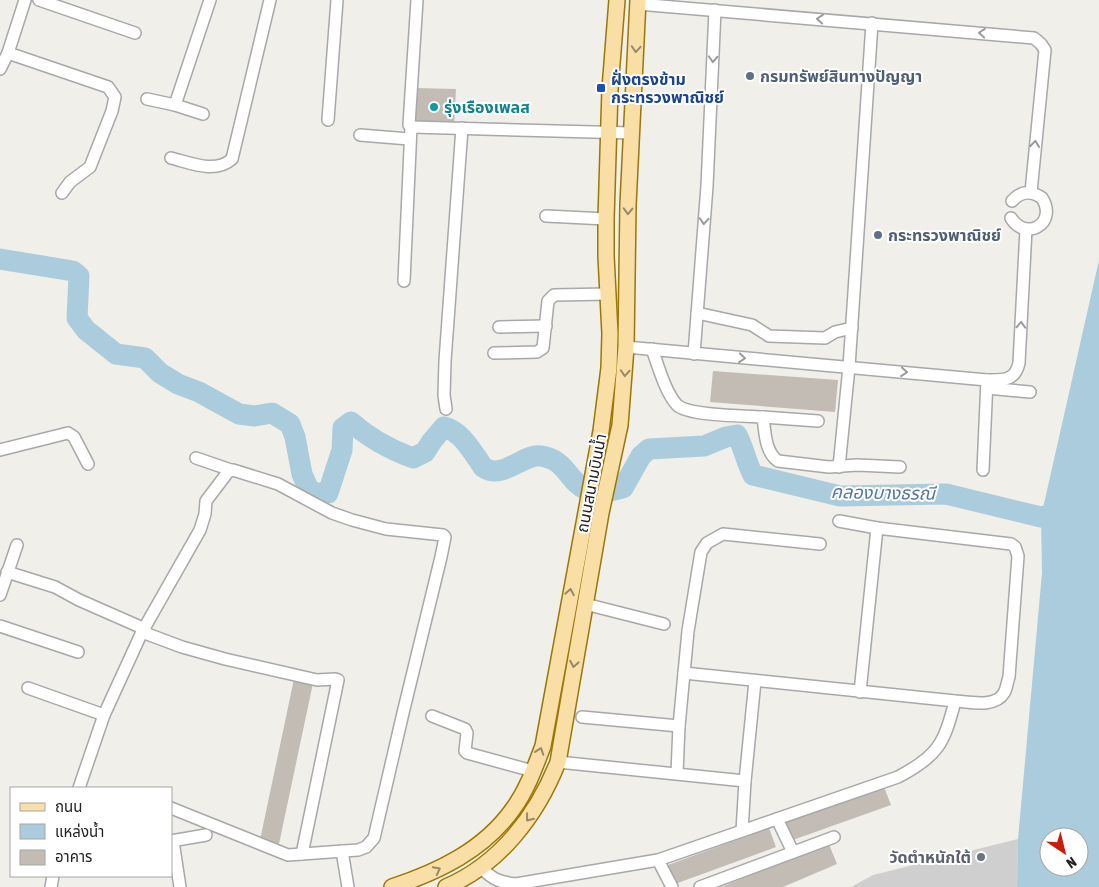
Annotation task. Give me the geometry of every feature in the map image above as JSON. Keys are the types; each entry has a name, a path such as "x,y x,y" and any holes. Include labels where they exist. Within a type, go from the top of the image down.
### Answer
{"main road":[{"name":"ถนนสนามบินน้ำ","path":"392,887 423,877 459,858 491,836 514,808 533,771 543,746 603,416 609,368 610,334 606,219 608,133 617,0"},
{"name":"ถนนสนามบินน้ำ","path":"446,887 481,868 510,842 534,812 549,785 558,762 601,513 620,425 626,347 626,259 638,2"}],"street":[{"path":"0,69 8,53 25,0"},
{"path":"39,0 135,33"},
{"path":"175,105 210,0"},
{"path":"170,158 211,167 226,164 232,159 270,0"},
{"path":"328,120 337,0"},
{"path":"404,281 409,125 417,0"},
{"path":"638,2 1034,38 1041,44 1044,50 1030,192"},
{"path":"694,354 707,186 715,10"},
{"path":"839,467 852,328 872,23"},
{"path":"8,53 108,87 115,97 112,111 90,166 70,182 62,193"},
{"path":"147,100 175,105 203,114"},
{"path":"446,409 444,395 446,351 462,128"},
{"path":"360,135 462,128 631,133"},
{"path":"1011,218 1014,224 1026,229 1034,229 1039,226 1046,215 1046,204 1042,198 1030,192 1022,193 1012,201"},
{"path":"546,216 606,219"},
{"path":"987,384 1011,378 1017,372 1020,363 1026,229"},
{"path":"494,353 537,352 543,348 548,301 554,295 608,294"},
{"path":"697,313 752,325 769,336 825,338 836,332 852,328"},
{"path":"498,327 546,326"},
{"path":"626,347 849,367 987,384 1030,392"},
{"path":"652,349 672,398 682,409 691,412 818,421"},
{"path":"982,470 987,384"},
{"path":"764,417 770,452 778,461 829,467 857,465 900,467"},
{"path":"0,450 68,433 74,437 88,464"},
{"path":"172,808 288,855 358,850 366,847 374,838 402,713 445,538 443,535 386,529 336,515 278,484 196,458"},
{"path":"79,787 104,715 144,630 200,530 205,514 206,501 212,490 231,470"},
{"path":"684,673 955,701 995,701 1004,692 1009,677 1018,551 1015,547 1011,544 877,528 839,521"},
{"path":"860,692 877,528"},
{"path":"677,773 679,726 688,630 702,552 707,543 723,534 820,544"},
{"path":"0,595 7,572 5,558 17,545"},
{"path":"7,572 55,586 79,600 182,647 317,680 338,680 302,854"},
{"path":"585,604 664,624"},
{"path":"0,626 78,652"},
{"path":"742,831 755,681"},
{"path":"28,688 104,715"},
{"path":"481,868 493,879 517,885 658,860 898,777 918,766 932,755 949,725 955,701"},
{"path":"432,716 466,729 466,753 533,771"},
{"path":"582,717 679,726"},
{"path":"558,762 745,781"},
{"path":"777,818 793,852"},
{"path":"180,887 172,841 206,835"},
{"path":"700,887 834,838"},
{"path":"342,851 348,887"},
{"path":"658,860 672,887"}],"shaded area":[{"name":"วัดตำหนักใต้","path":"1018,839 1017,887 851,887 873,875"}],"water":[{"path":"1099,260 1099,887 1017,887 1018,839 1042,573 1041,517"}],"building":[{"name":"รุ่งเรืองเพลส","path":"415,88 456,89 454,127 412,126"},
{"path":"713,371 838,380 835,412 710,402"},
{"path":"294,679 313,683 279,844 260,840"},
{"path":"884,787 891,805 790,841 783,823"},
{"path":"769,828 776,847 675,884 668,865"},
{"path":"828,842 837,864 783,887 722,887"}],"waterway":[{"name":"คลองบางธรณี","path":"0,259 73,271 79,276 77,318 86,330 116,354 145,358 160,373 178,384 199,392 239,414 255,416 272,413 290,424 295,437 302,474 309,490 317,493 328,493 342,450 343,428 351,422 381,443 413,458 425,452 444,427 463,439 483,467 498,471 527,458 541,456 553,460 581,487 590,491 604,492 623,488 641,456 649,449 704,446 726,437 737,435 753,475 840,496 946,494 1041,517 1099,503"}],"place":[{"name":"กรมทรัพย์สินทางปัญญา","path":"750,76"},
{"name":"ฝั่งตรงข้าม กระทรวงพาณิชย์","path":"601,88"},
{"name":"รุ่งเรืองเพลส","path":"434,107"},
{"name":"กระทรวงพาณิชย์","path":"878,235"},
{"name":"วัดตำหนักใต้","path":"981,857"}]}
